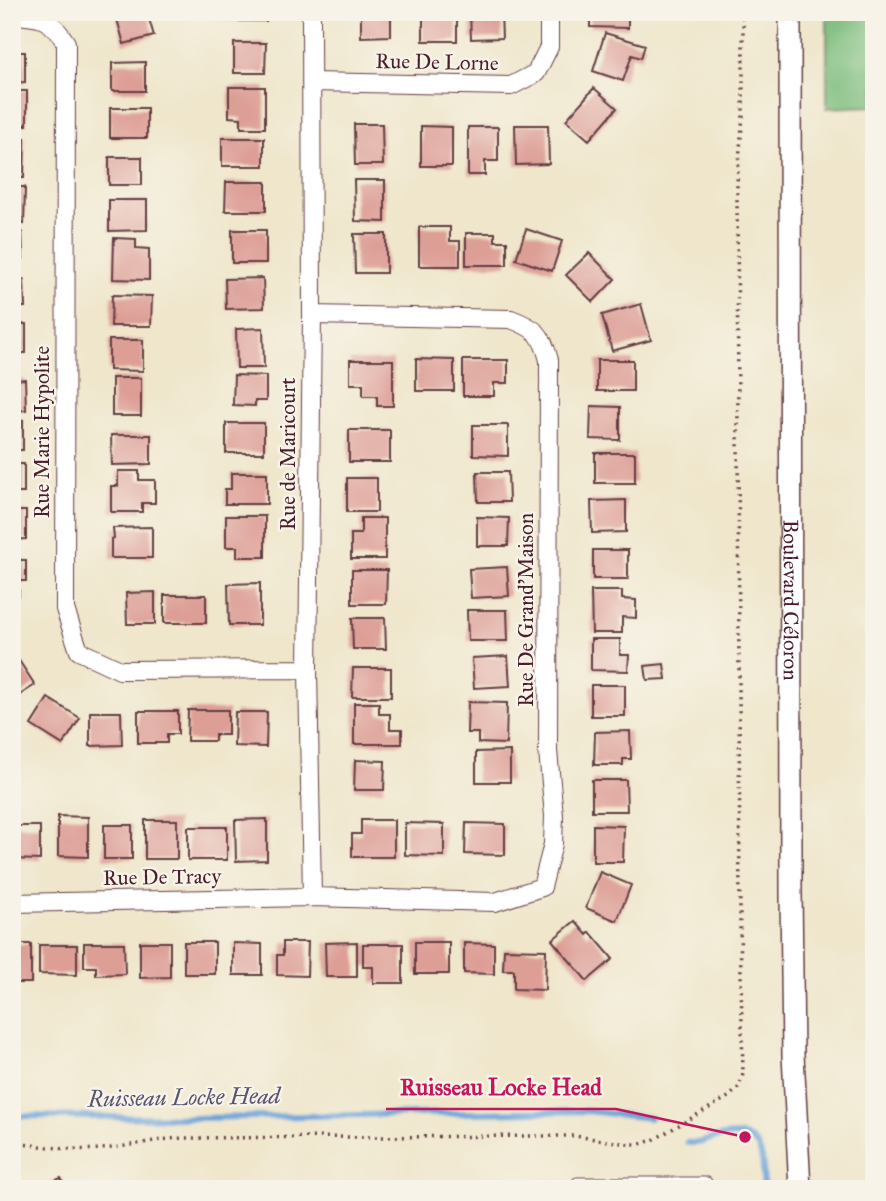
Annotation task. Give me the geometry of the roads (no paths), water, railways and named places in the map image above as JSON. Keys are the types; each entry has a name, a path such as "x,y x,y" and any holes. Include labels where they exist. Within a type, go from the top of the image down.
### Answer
{"street":[{"name":"Rue de Maricourt","path":"310,12 312,315 309,669 312,897"},
{"name":"Rue De Lorne","path":"311,82 511,86 536,73 549,47 549,12"},
{"name":"Boulevard Céloron","path":"790,12 791,892 793,1055 800,1189"},
{"name":"Rue Marie Hypolite","path":"12,15 34,16 56,27 66,43 65,609 79,651 120,670 309,669"},
{"name":"Rue De Grand'Maison","path":"312,315 511,319 533,327 544,342 549,360 548,751 554,816 552,844 542,887 495,902 312,897"},
{"name":"Rue De Tracy","path":"12,903 312,897"}],"lane":[{"path":"577,1189 577,1182 635,1185 706,1182 707,1189"}],"waterway":[{"name":"Ruisseau Locke Head","path":"12,1116 196,1118 587,1111 650,1118"},
{"name":"Ruisseau Locke Head","path":"687,1142 697,1143 729,1135 750,1139 761,1153 763,1189"}],"place":[{"name":"Ruisseau Locke Head","path":"745,1137"}]}
